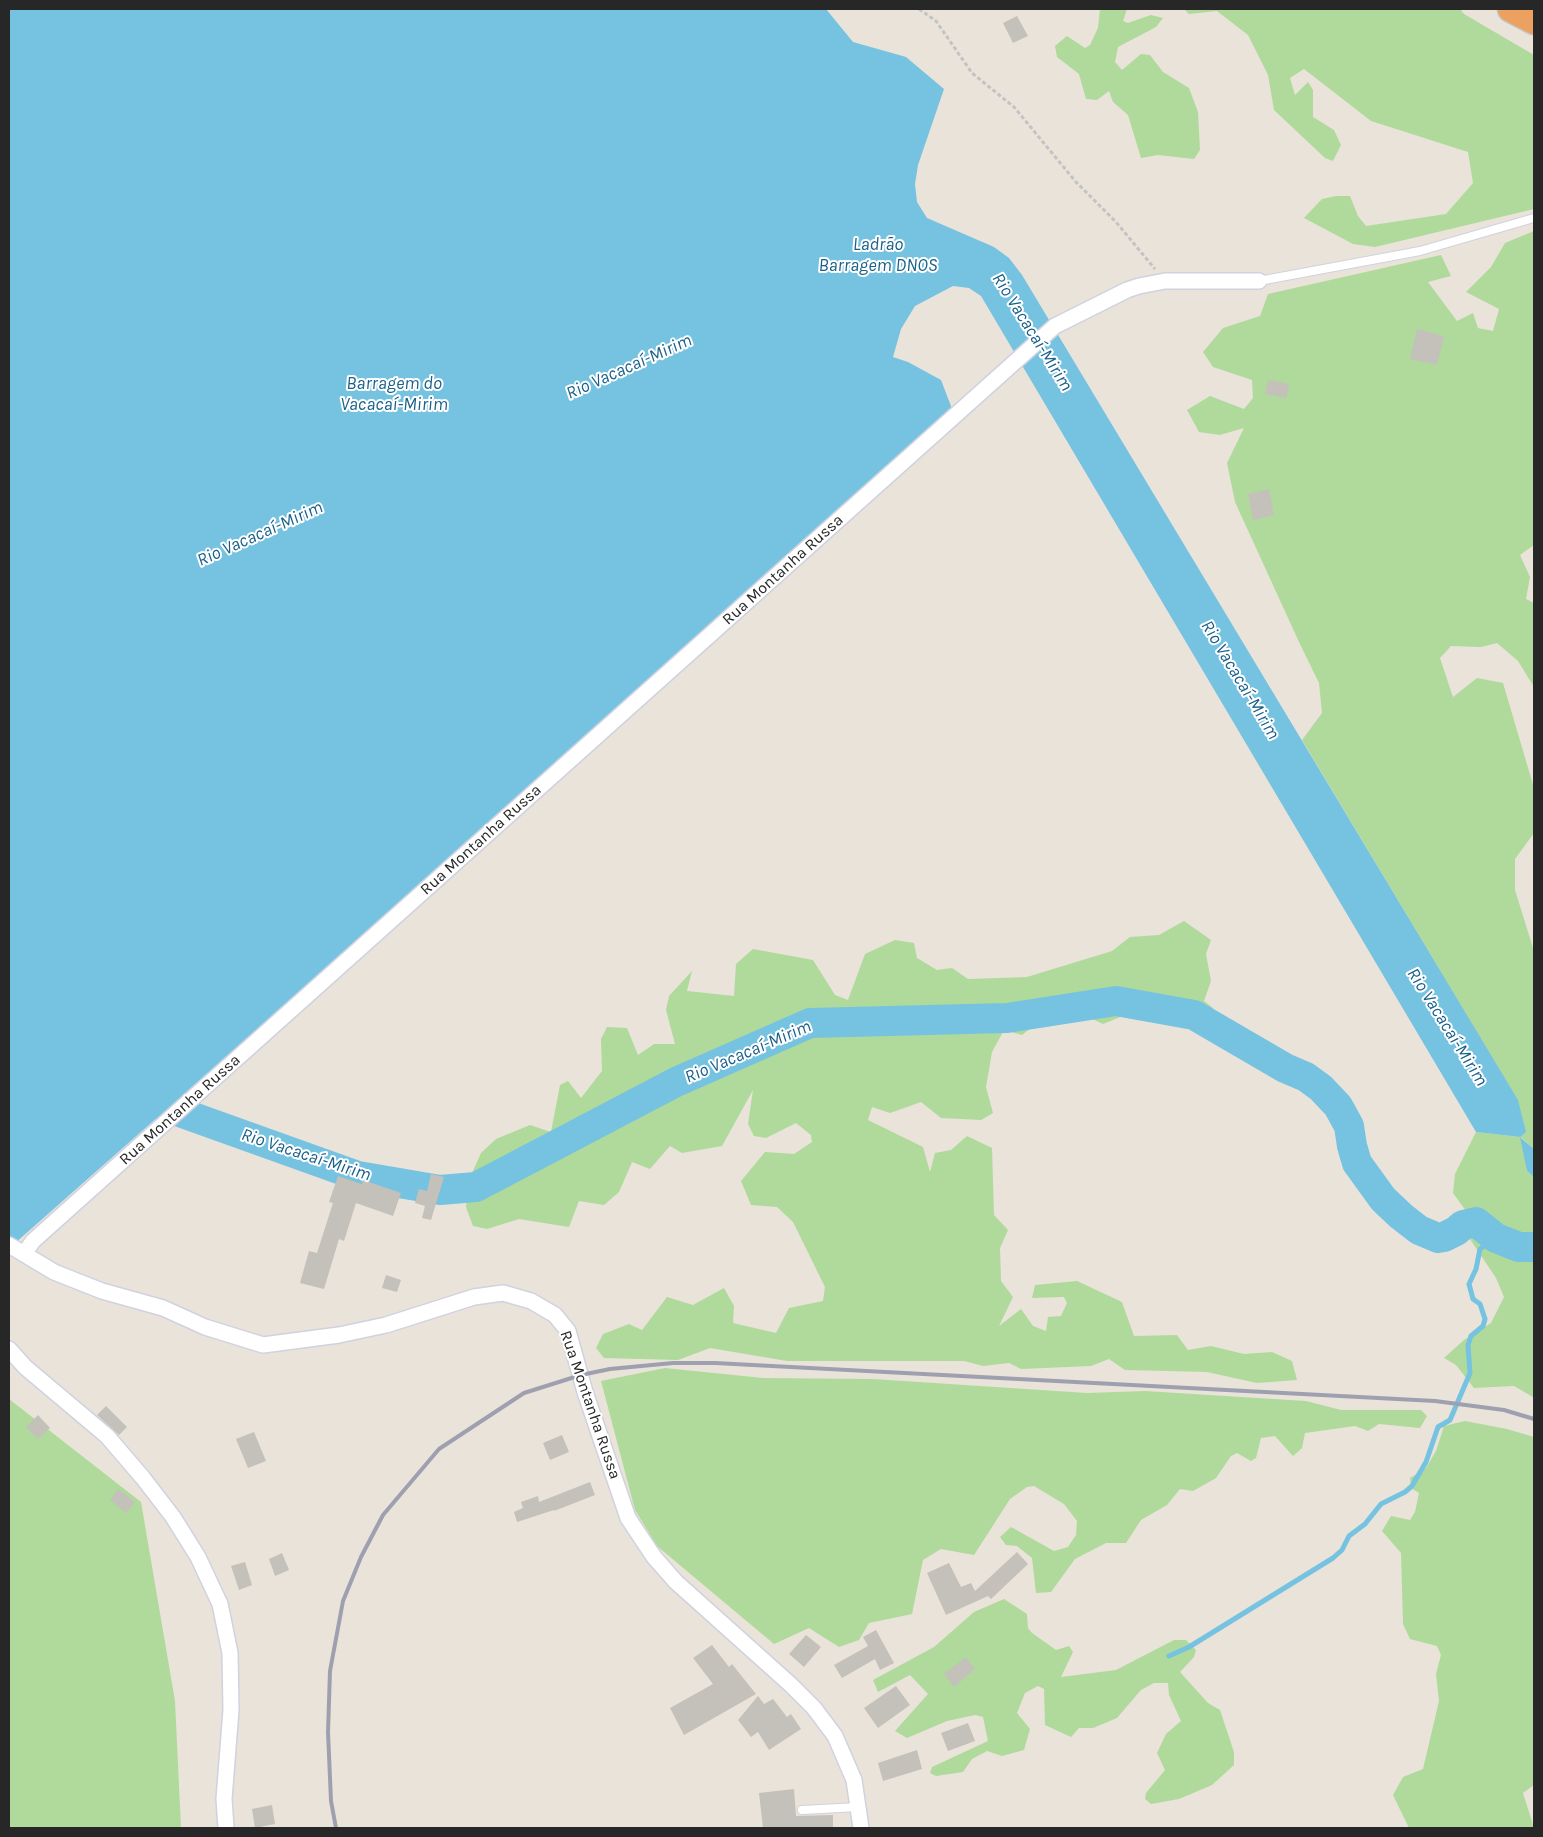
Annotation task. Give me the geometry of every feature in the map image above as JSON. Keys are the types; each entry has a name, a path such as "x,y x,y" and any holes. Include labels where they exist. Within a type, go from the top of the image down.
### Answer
{"highway":[{"path":"1511,9 1534,21"}],"street":[{"name":"Rua Montanha Russa","path":"861,1828 854,1780 836,1736 814,1708 676,1582 654,1557 628,1518 568,1331 556,1315 531,1301 503,1293 474,1297 386,1325 339,1335 263,1346 205,1327 163,1308 102,1291 62,1276 24,1254 33,1240 1055,326 1127,290 1139,286 1164,281 1259,281"},
{"path":"9,1244 24,1254"},
{"path":"9,1349 25,1367 107,1436 143,1478 173,1517 198,1557 220,1604 230,1654 231,1710 224,1799 226,1828"}],"lane":[{"path":"1259,281 1420,251 1534,218"},
{"path":"802,1810 858,1807"}],"path":[{"path":"919,9 936,21 972,73 1014,107 1076,182 1116,222 1164,281"}],"green space":[{"path":"1100,9 1127,9 1123,21 1128,23 1151,15 1163,18 1156,27 1118,47 1115,62 1122,70 1141,54 1150,55 1163,72 1189,88 1198,112 1200,150 1194,159 1158,155 1141,158 1128,115 1113,102 1109,91 1097,100 1086,99 1079,74 1057,57 1055,46 1067,36 1085,48 1090,45 1098,28"},
{"path":"1184,9 1460,9 1464,14 1534,55 1534,209 1375,247 1353,244 1304,218 1322,199 1336,196 1350,196 1358,216 1366,226 1446,214 1473,183 1468,152 1371,121 1304,69 1290,78 1295,95 1308,82 1313,90 1313,117 1334,130 1341,145 1333,161 1325,158 1274,110 1268,75 1248,35 1217,11 1189,14"},
{"path":"1534,231 1534,545 1520,555 1530,577 1526,599 1534,603 1534,687 1518,661 1497,643 1481,647 1451,646 1440,658 1453,697 1477,678 1503,683 1534,788 1534,833 1515,859 1515,890 1534,951 1534,1149 1521,1137 1527,1171 1534,1177 1533,1397 1514,1386 1474,1388 1456,1365 1444,1358 1464,1340 1491,1323 1504,1297 1496,1278 1470,1239 1469,1215 1453,1193 1455,1174 1476,1132 1520,1137 1518,1101 1302,740 1322,713 1319,683 1235,502 1227,463 1244,428 1220,435 1199,432 1187,410 1210,396 1244,409 1253,398 1252,380 1213,367 1203,352 1223,328 1260,316 1268,294 1441,255 1451,276 1428,282 1457,321 1473,313 1478,328 1493,331 1499,309 1466,292 1491,267 1505,243"},
{"path":"1184,921 1211,940 1206,954 1211,981 1204,1001 1213,1008 1206,1026 1185,1027 1140,1009 1103,1024 1084,1015 1048,1014 1022,1035 1004,1030 992,1052 986,1087 993,1113 981,1120 941,1118 921,1102 890,1113 872,1107 868,1120 923,1147 930,1172 935,1153 951,1150 967,1136 992,1148 994,1215 1008,1230 1000,1248 1001,1281 1013,1297 999,1326 1021,1309 1033,1326 1046,1331 1048,1317 1061,1316 1067,1303 1064,1297 1032,1298 1035,1285 1077,1281 1122,1302 1134,1336 1177,1335 1188,1350 1211,1346 1244,1354 1272,1352 1292,1361 1297,1380 1257,1383 1207,1372 1125,1370 1109,1359 1091,1366 1021,1369 1009,1363 983,1366 964,1361 787,1361 710,1348 678,1360 604,1358 596,1348 603,1334 629,1324 642,1330 667,1297 693,1305 724,1288 734,1306 733,1323 776,1333 789,1308 823,1301 825,1287 793,1222 777,1207 751,1205 741,1181 765,1152 794,1154 812,1142 811,1135 796,1123 766,1138 754,1136 748,1124 753,1090 722,1146 682,1153 670,1146 650,1169 632,1162 619,1192 604,1205 579,1201 569,1227 519,1219 487,1229 473,1226 466,1207 469,1180 481,1153 496,1139 530,1125 551,1132 560,1085 568,1081 581,1098 602,1071 601,1039 607,1027 627,1028 638,1055 654,1044 675,1044 666,1010 669,996 692,971 687,991 734,996 736,964 753,949 813,960 835,995 848,1000 865,954 895,940 914,943 917,958 937,970 952,968 968,979 1027,977 1112,951 1130,937 1159,935"},
{"path":"665,1368 763,1378 873,1379 1087,1393 1145,1391 1306,1401 1341,1410 1421,1410 1427,1416 1420,1428 1379,1424 1368,1431 1355,1426 1305,1433 1302,1448 1293,1456 1275,1436 1261,1438 1256,1458 1251,1461 1237,1453 1231,1456 1216,1478 1193,1491 1180,1489 1167,1505 1141,1520 1126,1543 1106,1543 1075,1559 1051,1592 1036,1593 1032,1558 1017,1546 1006,1545 1000,1537 1011,1527 1054,1551 1068,1547 1076,1535 1077,1521 1064,1504 1034,1486 1027,1487 1010,1499 974,1555 941,1549 923,1560 912,1614 869,1623 859,1640 839,1647 809,1628 774,1644 657,1546 635,1510 601,1381"},
{"path":"9,1399 141,1502 175,1701 181,1828 9,1828"},
{"path":"1465,1421 1507,1429 1534,1437 1534,1785 1523,1793 1534,1828 1409,1828 1393,1795 1403,1777 1423,1769 1439,1701 1436,1674 1441,1655 1437,1646 1410,1639 1403,1624 1401,1553 1382,1531 1391,1516 1410,1520 1415,1512 1419,1493 1411,1488 1410,1478 1426,1468 1436,1451 1444,1426"},
{"path":"1004,1599 1027,1614 1028,1628 1032,1633 1056,1650 1069,1646 1073,1652 1061,1677 1116,1670 1174,1640 1186,1640 1196,1650 1194,1657 1180,1672 1208,1703 1220,1710 1234,1752 1234,1765 1212,1785 1179,1799 1151,1804 1145,1799 1146,1793 1165,1770 1157,1753 1166,1734 1181,1721 1169,1695 1168,1683 1154,1683 1141,1690 1117,1718 1093,1728 1079,1728 1071,1737 1045,1725 1044,1689 1038,1686 1025,1693 1017,1713 1030,1729 1024,1750 1002,1756 987,1751 972,1759 963,1772 936,1776 930,1773 932,1767 988,1741 983,1717 975,1715 947,1721 907,1738 895,1731 928,1694 910,1675 878,1692 873,1680 934,1647 974,1612"}],"water":[{"name":"Barragem do Vacacaí-Mirim","path":"9,9 826,9 853,42 906,57 944,89 918,165 915,184 917,202 927,218 994,247 1009,258 1022,275 1518,1100 1526,1132 1520,1137 1476,1132 981,296 969,288 953,286 915,306 901,329 893,357 908,362 941,380 954,414 14,1244 9,1237"},
{"path":"1520,1137 1534,1149 1534,1177 1527,1171"}],"building":[{"path":"1017,16 1028,36 1013,43 1003,23"},
{"path":"1417,329 1444,336 1437,365 1410,359"},
{"path":"1268,380 1289,384 1286,398 1265,394"},
{"path":"1269,489 1274,515 1253,520 1248,494"},
{"path":"431,1174 444,1177 431,1220 422,1218 425,1206 415,1203 419,1189 427,1191"},
{"path":"338,1176 362,1184 363,1180 401,1193 393,1216 356,1203 344,1241 339,1239 324,1289 300,1283 309,1251 317,1253 333,1203 329,1202"},
{"path":"386,1275 401,1280 397,1292 382,1288"},
{"path":"106,1406 127,1427 119,1435 97,1415"},
{"path":"38,1415 50,1428 38,1439 26,1427"},
{"path":"254,1432 266,1461 248,1468 236,1439"},
{"path":"562,1435 569,1452 550,1460 543,1443"},
{"path":"590,1482 595,1495 554,1511 517,1522 514,1512 523,1508 521,1502 538,1496 539,1502"},
{"path":"118,1489 135,1502 126,1513 110,1500"},
{"path":"1017,1552 1028,1564 991,1599 988,1596 946,1615 927,1573 949,1563 961,1587 971,1583 975,1591"},
{"path":"282,1553 289,1570 275,1576 269,1559"},
{"path":"245,1562 252,1585 239,1590 231,1566"},
{"path":"876,1630 894,1663 880,1670 875,1659 842,1678 834,1665 868,1646 863,1637"},
{"path":"806,1635 821,1647 804,1667 789,1654"},
{"path":"712,1645 729,1667 732,1664 756,1694 684,1735 670,1708 713,1684 693,1658"},
{"path":"966,1657 975,1669 954,1687 944,1674"},
{"path":"896,1686 910,1705 878,1728 864,1708"},
{"path":"758,1696 764,1704 773,1699 787,1717 791,1714 801,1729 769,1750 758,1732 751,1737 738,1720"},
{"path":"968,1723 975,1741 948,1751 941,1733"},
{"path":"917,1750 922,1769 883,1781 878,1763"},
{"path":"794,1789 796,1816 833,1815 833,1828 763,1828 759,1793"},
{"path":"272,1805 275,1824 255,1828 252,1809"}],"waterway":[{"name":"Rio Vacacaí-Mirim","path":"129,1094 358,1176 440,1190 476,1187 676,1082 810,1023 1007,1018 1116,1001 1194,1015 1285,1068 1306,1077 1321,1088 1338,1106 1349,1126 1357,1163 1383,1199 1419,1230 1438,1238 1456,1231 1463,1225 1476,1222 1496,1238 1519,1247 1534,1247"},
{"path":"1169,1656 1189,1647 1333,1558 1342,1550 1349,1536 1365,1524 1381,1504 1405,1492 1412,1486 1426,1462 1438,1427 1450,1420 1470,1373 1468,1345 1471,1336 1483,1326 1485,1319 1480,1304 1473,1299 1469,1284 1476,1269 1480,1249 1496,1238"}],"railway":[{"path":"336,1828 331,1801 328,1732 330,1671 343,1601 361,1557 383,1515 439,1449 524,1393 581,1375 610,1369 673,1363 715,1363 1435,1401 1504,1410 1534,1419"}],"water label":[{"name":"Ladrão Barragem DNOS","path":"878,255"}]}
